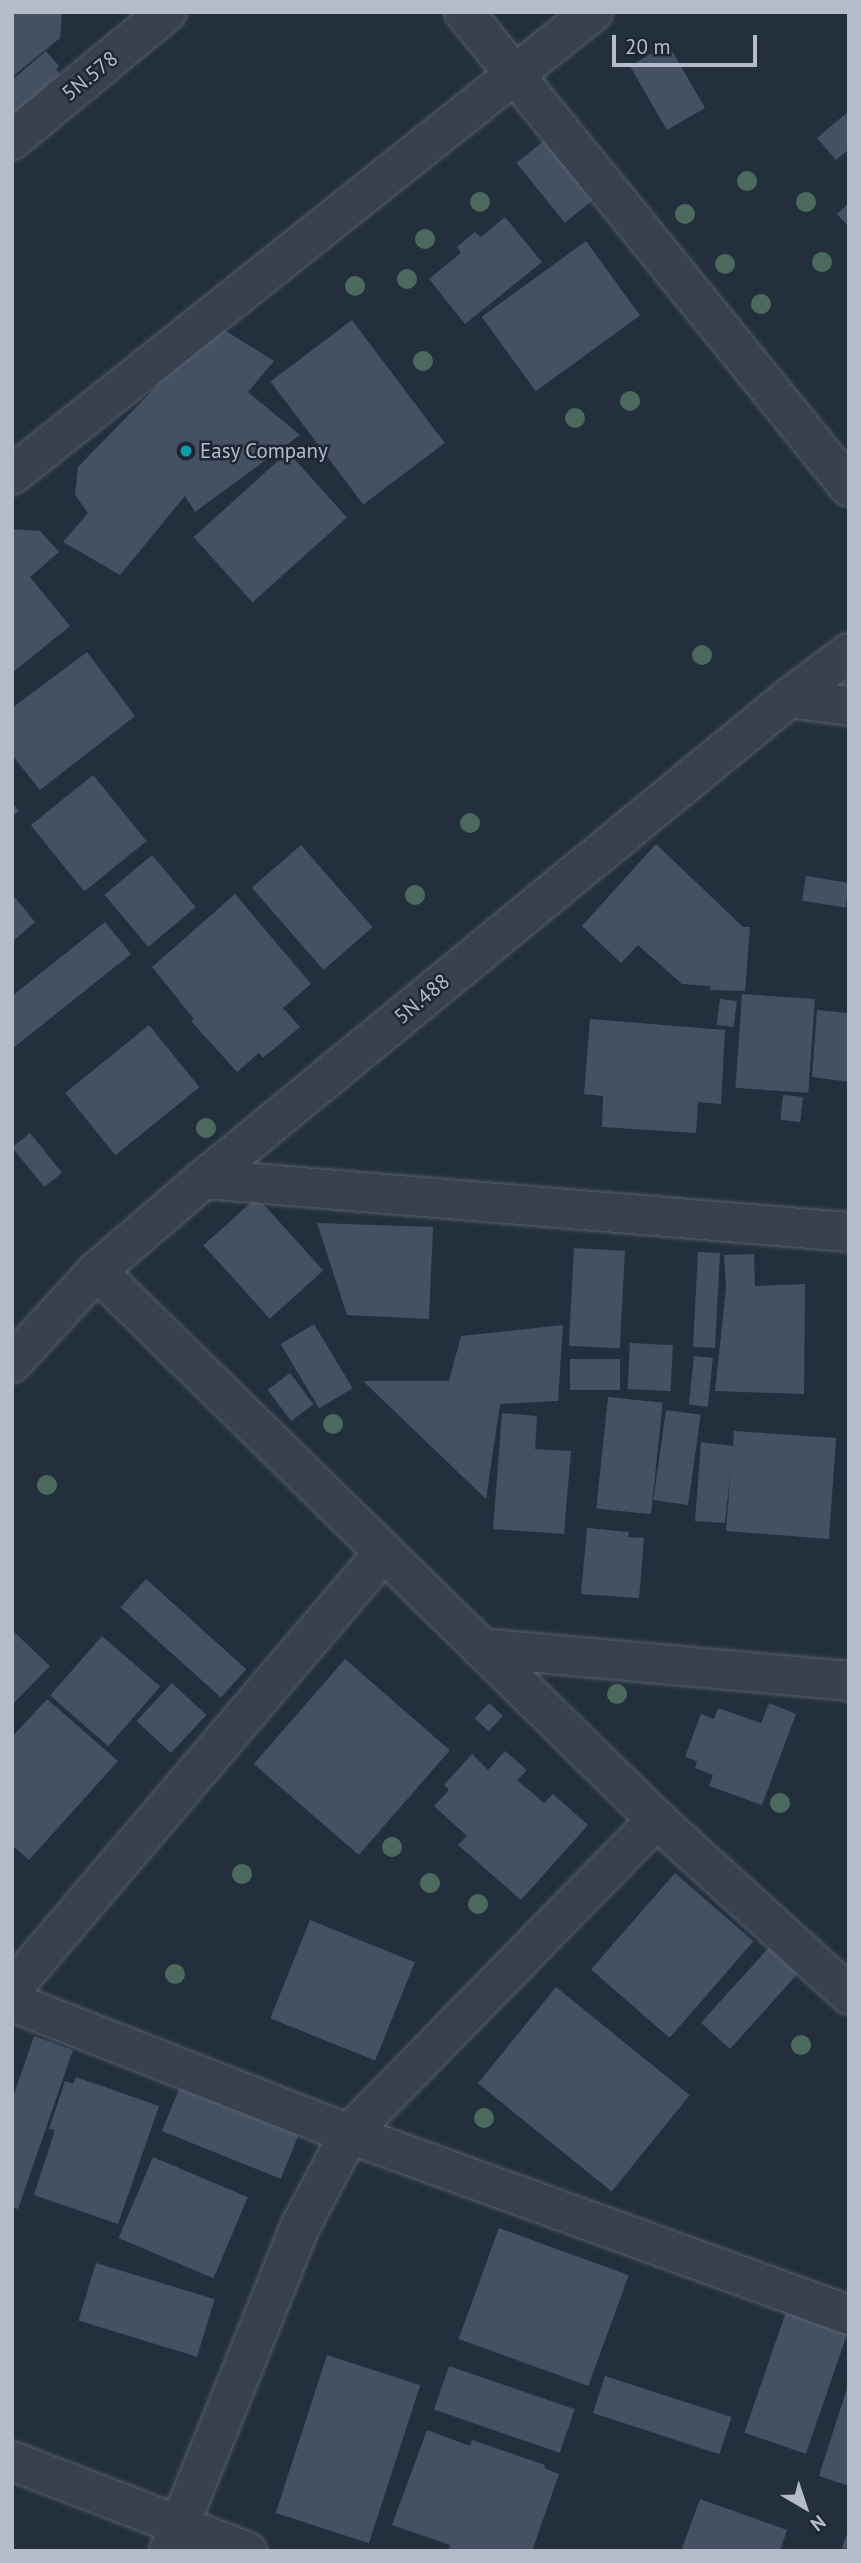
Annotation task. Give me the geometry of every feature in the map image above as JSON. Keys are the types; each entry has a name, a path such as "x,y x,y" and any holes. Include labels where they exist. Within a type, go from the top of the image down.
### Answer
{"street":[{"name":"5N.578","path":"12,140 167,12"},
{"path":"464,12 849,486"},
{"path":"12,475 516,77 593,12"},
{"name":"5N.488","path":"12,1363 97,1271 204,1180 789,698 849,653"},
{"path":"789,698 849,706"},
{"path":"204,1180 849,1232"},
{"path":"97,1271 657,1820 849,1995"},
{"path":"12,1989 384,1552"},
{"path":"481,1648 849,1681"},
{"path":"174,2537 301,2225 349,2134 657,1820"},
{"path":"12,2002 349,2134 849,2315"},
{"path":"12,2461 174,2537 247,2551"}],"building":[{"path":"12,12 62,12 60,38 12,77"},
{"path":"668,44 705,108 667,130 630,66"},
{"path":"46,51 59,66 56,70 60,74 14,114 12,80"},
{"path":"849,111 849,149 836,160 817,138"},
{"path":"546,139 594,199 565,223 516,163"},
{"path":"849,203 849,227 837,214"},
{"path":"505,217 542,262 465,324 429,279 461,253 457,247 475,232 481,237"},
{"path":"586,241 640,315 536,391 482,317"},
{"path":"352,320 445,443 363,504 271,381"},
{"name":"Easy Company","path":"216,325 274,361 248,392 300,435 195,512 185,496 120,575 63,542 88,513 75,495 78,467"},
{"path":"288,452 347,517 253,602 194,537"},
{"path":"12,529 40,531 59,552 30,577 70,626 12,673"},
{"path":"87,652 135,716 40,790 12,755 12,708"},
{"path":"93,775 146,841 84,891 31,825"},
{"path":"12,803 19,811 12,817"},
{"path":"656,844 743,927 750,927 745,991 710,990 710,986 682,984 638,945 621,963 582,926"},
{"path":"301,845 373,927 323,970 252,888"},
{"path":"152,855 196,907 148,947 105,895"},
{"path":"806,876 849,883 846,908 802,901"},
{"path":"12,894 35,922 12,942"},
{"path":"235,894 311,984 283,1008 300,1027 263,1058 259,1053 237,1072 191,1021 194,1019 152,967"},
{"path":"105,922 131,954 12,1049 12,996"},
{"path":"742,994 815,999 808,1093 735,1088"},
{"path":"720,999 737,1001 734,1027 717,1025"},
{"path":"817,1010 849,1013 849,1082 812,1077"},
{"path":"590,1019 725,1030 721,1104 698,1102 696,1133 602,1127 603,1096 584,1094"},
{"path":"149,1025 199,1087 115,1155 65,1093"},
{"path":"783,1095 803,1097 800,1122 780,1120"},
{"path":"30,1133 62,1173 44,1187 12,1147"},
{"path":"257,1197 323,1271 270,1319 203,1245"},
{"path":"317,1223 433,1227 429,1319 347,1315"},
{"path":"574,1248 625,1251 620,1349 569,1346"},
{"path":"698,1252 720,1253 715,1348 693,1347"},
{"path":"754,1254 755,1286 805,1284 804,1394 715,1391 726,1288 724,1255"},
{"path":"314,1324 353,1388 319,1408 281,1344"},
{"path":"563,1325 558,1401 500,1404 486,1499 363,1381 449,1381 461,1336"},
{"path":"630,1343 673,1345 671,1391 628,1389"},
{"path":"694,1356 713,1358 708,1407 689,1405"},
{"path":"570,1359 620,1359 620,1390 570,1390"},
{"path":"290,1373 313,1404 291,1421 268,1390"},
{"path":"608,1397 663,1403 651,1514 596,1508"},
{"path":"666,1410 701,1415 688,1505 653,1500"},
{"path":"502,1413 537,1416 535,1449 571,1451 564,1534 493,1529"},
{"path":"734,1431 836,1438 829,1539 726,1531 731,1468 725,1523 695,1521 701,1442 733,1446"},
{"path":"587,1528 629,1532 628,1537 644,1538 639,1598 581,1594"},
{"path":"146,1579 246,1669 221,1698 121,1607"},
{"path":"12,1630 50,1666 12,1705"},
{"path":"102,1636 160,1687 108,1746 50,1696"},
{"path":"345,1659 450,1750 359,1855 254,1764"},
{"path":"172,1683 206,1715 171,1753 137,1721"},
{"path":"47,1699 118,1761 29,1860 12,1845 12,1737"},
{"path":"489,1703 503,1716 489,1731 475,1718"},
{"path":"769,1703 796,1714 762,1805 709,1786 713,1775 695,1768 697,1761 685,1757 701,1714 714,1719 718,1708 761,1723"},
{"path":"505,1751 527,1770 517,1780 544,1803 553,1794 588,1825 521,1900 458,1845 467,1836 434,1806 449,1790 444,1785 472,1754 488,1770"},
{"path":"675,1873 753,1941 670,2038 591,1970"},
{"path":"310,1920 415,1962 375,2061 270,2018"},
{"path":"790,1924 819,1950 730,2049 701,2023"},
{"path":"556,1987 690,2095 612,2192 478,2083"},
{"path":"34,2036 73,2050 18,2209 12,2207 12,2100"},
{"path":"76,2077 159,2106 118,2224 34,2195 55,2130 49,2129 65,2081 73,2084"},
{"path":"183,2079 302,2127 281,2179 162,2131"},
{"path":"153,2157 248,2197 213,2278 119,2238"},
{"path":"499,2228 629,2275 588,2386 459,2339"},
{"path":"96,2263 215,2299 197,2357 78,2320"},
{"path":"788,2306 849,2327 806,2454 744,2433"},
{"path":"327,2355 420,2385 369,2543 276,2513"},
{"path":"449,2366 575,2409 560,2453 434,2409"},
{"path":"605,2376 731,2417 719,2454 593,2413"},
{"path":"849,2385 849,2486 819,2476"},
{"path":"427,2430 470,2446 472,2440 545,2465 544,2468 559,2474 532,2551 448,2551 450,2545 392,2525"},
{"path":"700,2499 787,2530 780,2551 681,2551"},
{"path":"849,2528 849,2550 842,2548"}],"place":[{"name":"Easy Company","path":"186,451"}]}
